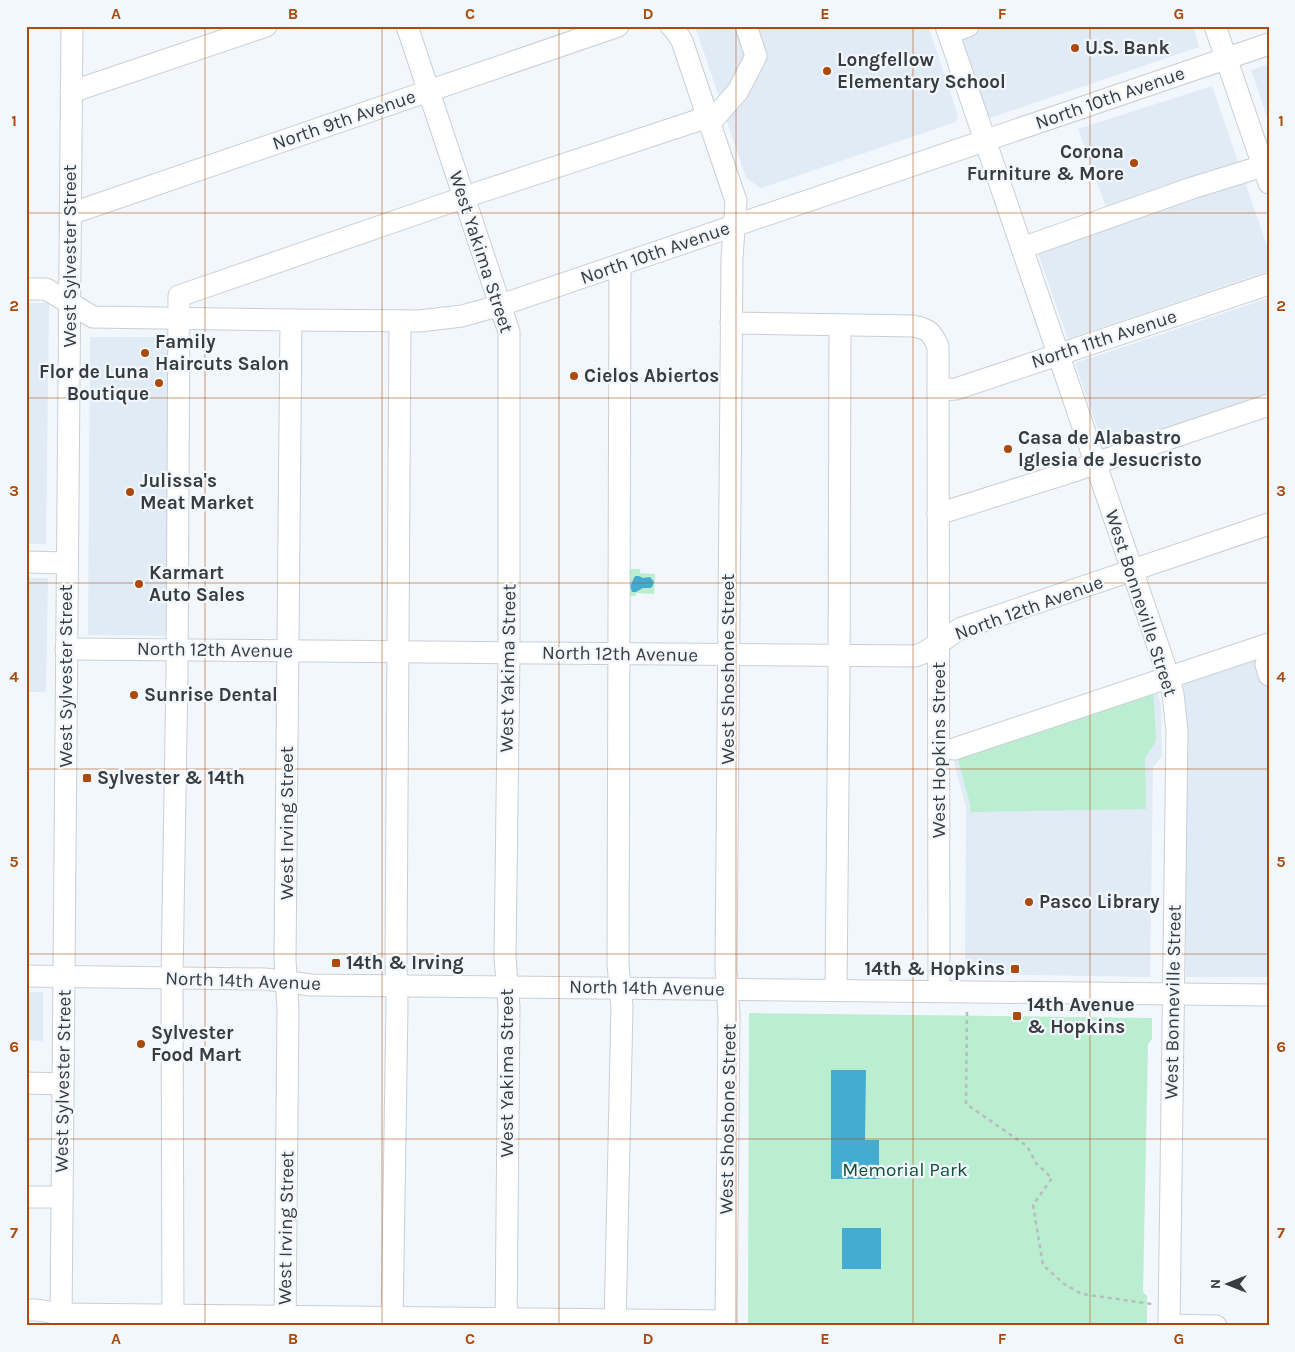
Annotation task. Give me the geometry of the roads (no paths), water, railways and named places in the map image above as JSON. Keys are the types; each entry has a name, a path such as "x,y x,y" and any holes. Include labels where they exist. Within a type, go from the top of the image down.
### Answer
{"street":[{"name":"West Sylvester Street","path":"61,1320 72,26"},
{"path":"71,92 266,26"},
{"name":"West Yakima Street","path":"407,26 510,332 509,653 505,957 510,1014 506,1322"},
{"name":"North 9th Avenue","path":"70,214 429,91 572,34 618,26"},
{"name":"West Shoshone Street","path":"671,26 682,41 736,201 732,258 731,323 726,969 729,1016 726,1324"},
{"path":"173,1320 172,978 177,650 179,296 465,197 709,120 738,91 756,56 746,26"},
{"path":"1022,248 1192,188 1266,175 1215,26"},
{"name":"West Bonneville Street","path":"954,28 986,141 1173,694 1176,731 1170,1326"},
{"name":"North 10th Avenue","path":"26,289 46,289 93,317 419,321 479,312 1269,44"},
{"path":"615,1323 622,1007 618,964 620,265"},
{"name":"North 11th Avenue","path":"938,390 956,389 1269,284"},
{"name":"West Irving Street","path":"285,1321 288,1009 285,960 291,320"},
{"path":"392,1322 400,321"},
{"path":"731,323 840,325 836,990"},
{"name":"West Hopkins Street","path":"840,325 913,326 930,331 938,346 939,991"},
{"path":"938,514 1077,470 1269,405"},
{"name":"North 12th Avenue","path":"66,648 916,656 939,645 952,633 962,628 1269,524"},
{"path":"26,562 67,563"},
{"path":"954,749 1169,678 1268,661"},
{"name":"North 14th Avenue","path":"26,976 265,979 311,985 1269,995"},
{"path":"26,1084 63,1084"},
{"path":"26,1197 62,1197"},
{"path":"26,1310 37,1310 61,1320 726,1324"},
{"path":"1170,1326 1216,1326"}],"water":[{"path":"635,576 650,577 654,582 652,587 632,592 630,586"},
{"path":"831,1070 866,1070 865,1140 879,1140 879,1179 831,1179"},
{"path":"842,1228 881,1228 881,1269 842,1269"}],"place":[{"name":"U.S. Bank","path":"1075,48"},
{"name":"Longfellow Elementary School","path":"827,71"},
{"name":"Corona Furniture & More","path":"1134,163"},
{"name":"Family Haircuts Salon","path":"145,353"},
{"name":"Cielos Abiertos","path":"574,376"},
{"name":"Flor de Luna Boutique","path":"159,383"},
{"name":"Casa de Alabastro Iglesia de Jesucristo","path":"1008,449"},
{"name":"Julissa's Meat Market","path":"130,492"},
{"name":"Karmart Auto Sales","path":"139,584"},
{"name":"Sunrise Dental","path":"134,695"},
{"name":"Sylvester & 14th","path":"87,778"},
{"name":"Pasco Library","path":"1029,902"},
{"name":"14th & Irving","path":"336,963"},
{"name":"14th & Hopkins","path":"1015,969"},
{"name":"14th Avenue & Hopkins","path":"1017,1016"},
{"name":"Sylvester Food Mart","path":"141,1044"}],"park label":[{"name":"Memorial Park","path":"905,1170"}]}
